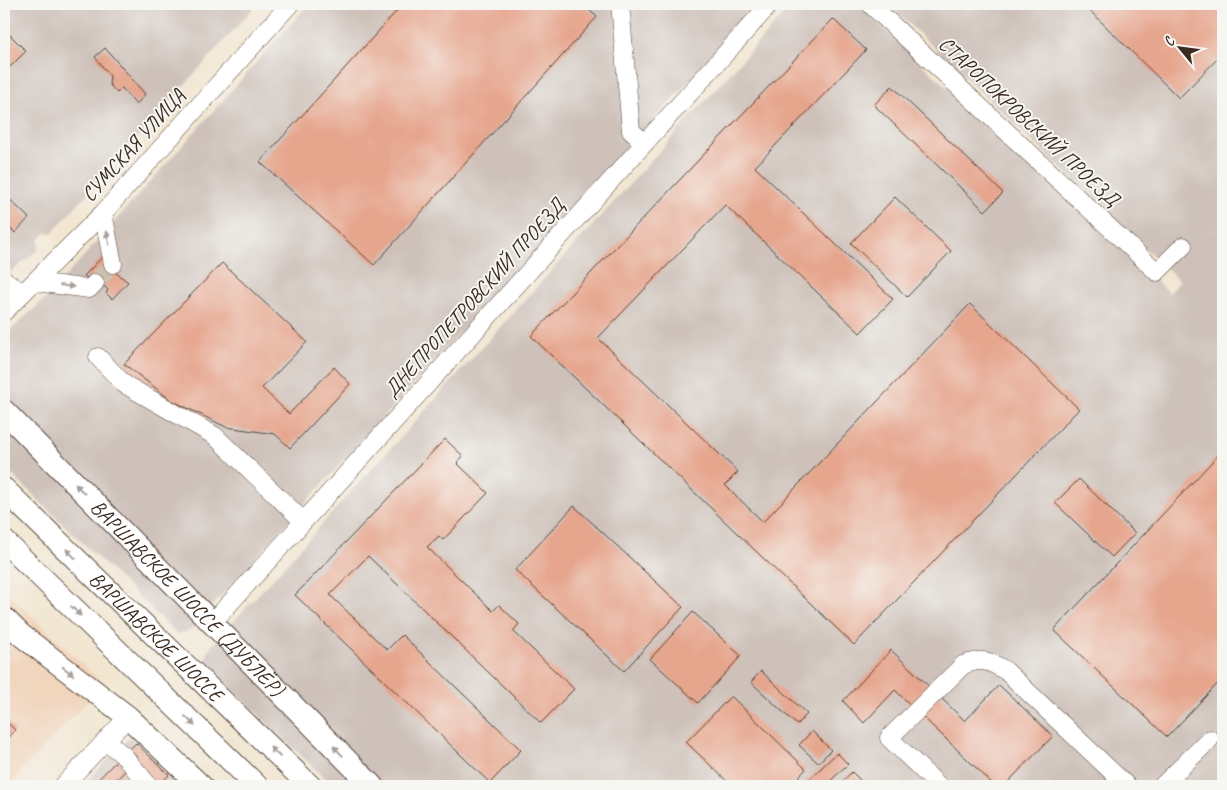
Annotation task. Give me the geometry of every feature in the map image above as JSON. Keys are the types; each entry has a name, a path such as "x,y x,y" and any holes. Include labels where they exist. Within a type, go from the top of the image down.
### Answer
{"main road":[{"name":"ВАРШАВСКОЕ ШОССЕ (ДУБЛЁР)","path":"4,411 372,786"},
{"name":"ВАРШАВСКОЕ ШОССЕ","path":"4,489 310,786"},
{"name":"ВАРШАВСКОЕ ШОССЕ","path":"4,540 256,786"},
{"path":"4,618 21,634 128,717 201,785"}],"street":[{"name":"СУМСКАЯ УЛИЦА","path":"5,307 30,287 103,212 290,4"},
{"path":"620,4 631,131 645,143"},
{"name":"ДНЕПРОПЕТРОВСКИЙ ПРОЕЗД","path":"212,623 770,4"},
{"name":"СТАРОПОКРОВСКИЙ ПРОЕЗД","path":"870,4 1158,272 1183,246"},
{"path":"103,212 113,264"},
{"path":"4,280 30,287 90,289 95,283"},
{"path":"98,356 124,384 215,436 304,521"},
{"path":"939,786 889,738 963,664 979,660 993,663 1006,671 1127,786"},
{"path":"63,786 128,717"},
{"path":"1162,786 1210,739"},
{"path":"106,741 124,756 149,786"}],"shaded area":[{"path":"4,4 257,4 52,233 45,233 39,240 39,249 11,272 4,265"},
{"path":"309,4 759,4 189,631 177,634 4,467 4,336 47,297"},
{"path":"793,4 857,4 1169,293 1180,281 888,4 1223,4 1223,786 333,786 205,664 208,650"},
{"path":"4,590 104,684 7,786 4,786"},
{"path":"130,737 180,786 82,786"}],"building":[{"path":"403,4 582,4 597,17 374,265 260,162"},
{"path":"1083,4 1223,4 1223,53 1179,98"},
{"path":"833,19 866,50 755,167 893,299 860,333 725,205 598,338 738,472 725,485 763,522 970,304 1079,409 854,645 531,336"},
{"path":"4,29 26,51 4,73"},
{"path":"105,48 145,94 136,105 122,88 117,93 109,84 110,76 95,57"},
{"path":"892,86 1003,193 985,211 874,105"},
{"path":"4,194 29,218 15,233 10,228 4,232"},
{"path":"895,197 951,251 907,297 851,243"},
{"path":"104,255 111,269 128,282 112,299 106,293 108,290 99,281 95,283 84,276"},
{"path":"222,263 307,342 262,388 289,414 334,367 350,384 290,448 275,434 226,427 171,400 124,364"},
{"path":"445,439 463,456 457,463 488,493 443,540 439,536 427,547 493,611 499,605 519,624 513,631 574,689 541,723 368,556 330,595 387,650 402,635 521,750 490,783 295,595"},
{"path":"1223,450 1223,678 1167,737 1054,630"},
{"path":"1079,479 1135,533 1112,557 1055,503"},
{"path":"574,506 683,607 624,671 515,570"},
{"path":"693,612 741,656 698,703 650,659"},
{"path":"891,650 965,721 999,685 1053,736 1004,786 995,786 895,690 864,723 843,701"},
{"path":"761,671 807,714 797,725 751,682"},
{"path":"731,696 806,769 790,786 732,786 686,742"},
{"path":"4,719 15,730 4,742"},
{"path":"812,731 831,750 818,763 799,745"},
{"path":"136,743 169,775 159,785 126,753"},
{"path":"837,753 848,764 825,786 802,786"},
{"path":"118,759 128,768 110,786 92,786"},
{"path":"852,772 866,786 837,786"}],"tunnel":[{"path":"95,283 113,264"}]}
